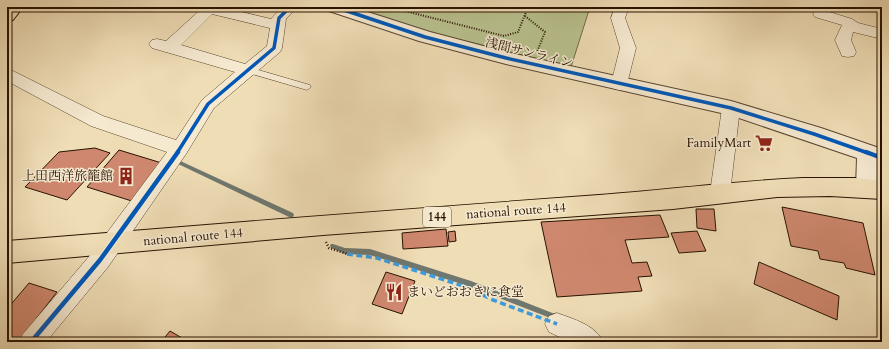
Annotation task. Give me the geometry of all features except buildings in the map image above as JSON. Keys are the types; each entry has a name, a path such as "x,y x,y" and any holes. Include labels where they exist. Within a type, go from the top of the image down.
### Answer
{"highway":[{"path":"7,16 14,7"},
{"name":"national route 144","path":"7,252 315,226 673,199 720,193 812,186 875,189"}],"street":[{"path":"31,342 100,260 180,148 208,104 274,48 279,18 290,7"},
{"name":"浅間サンライン","path":"335,7 425,37 533,65 731,108 875,156"},
{"path":"619,84 628,48 618,18 622,7"},
{"path":"248,70 164,45 206,8 277,25"},
{"path":"820,14 846,22 853,27 882,34"},
{"path":"848,52 843,40 847,29 853,27"},
{"path":"7,74 97,122 180,148"},
{"path":"720,193 731,108"},
{"path":"875,156 875,189"},
{"path":"557,324 575,332 591,342"}],"lane":[{"path":"248,70 307,87"}],"path":[{"path":"389,7 504,36 518,32 528,7"},
{"path":"525,16 545,32 533,65"},
{"path":"329,248 347,254"}],"green space":[{"path":"349,7 590,7 571,67 424,31"}],"waterway":[{"path":"176,161 291,215"},
{"path":"333,246 345,251 370,252 471,284 558,318"}],"marked path":[{"path":"347,254 377,258 469,288 493,300 557,324"}],"cycle path":[{"path":"31,342 100,260 180,149 208,104 274,48 279,18 290,7"},
{"path":"335,7 425,37 506,58 731,108 814,134 882,158"}],"place":[{"name":"FamilyMart","path":"764,143"},
{"name":"上田西洋旅籠館","path":"126,176"},
{"name":"まいどおおきに食堂","path":"394,292"}]}
